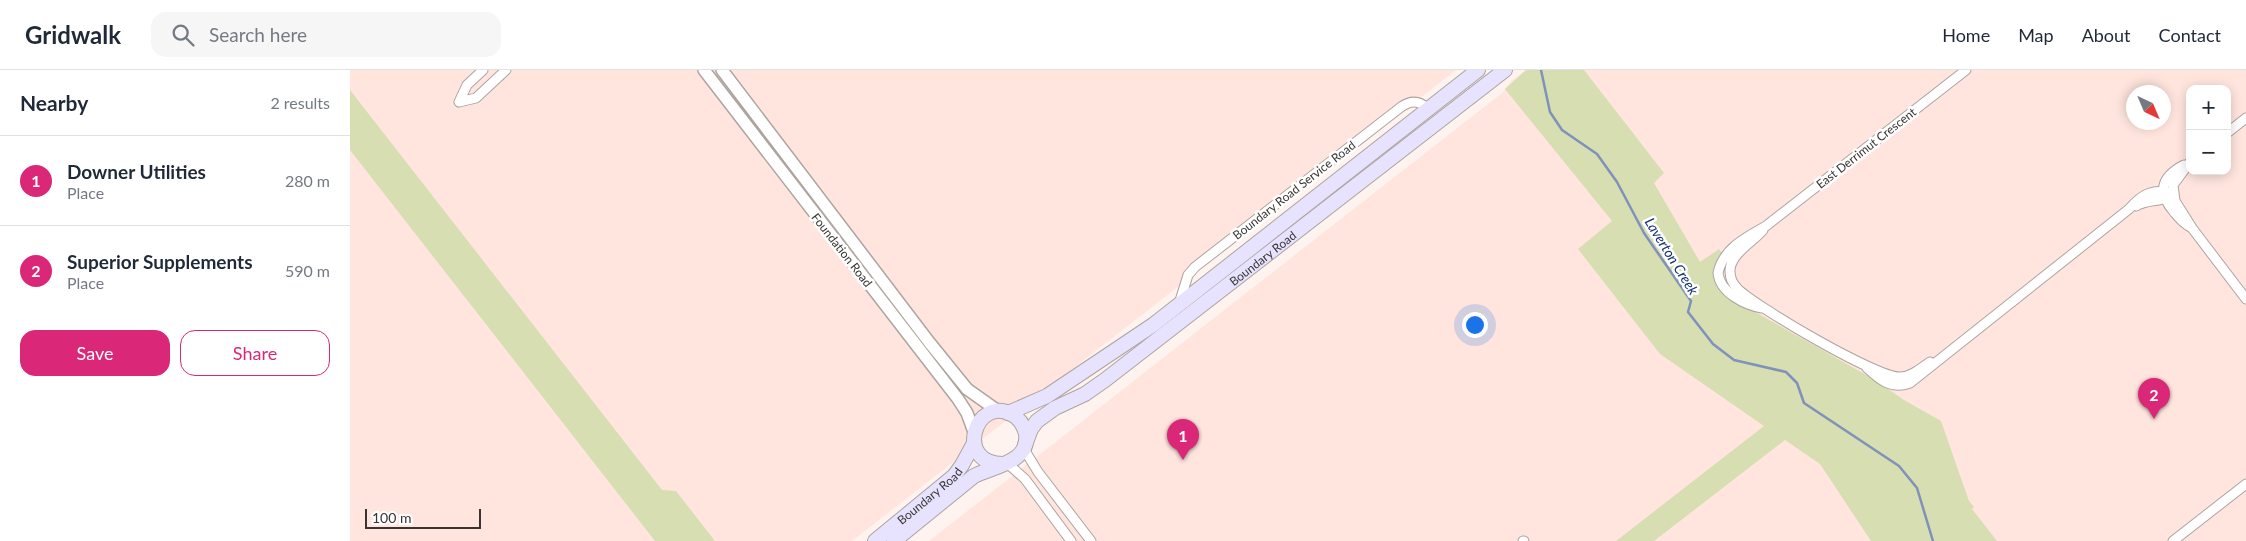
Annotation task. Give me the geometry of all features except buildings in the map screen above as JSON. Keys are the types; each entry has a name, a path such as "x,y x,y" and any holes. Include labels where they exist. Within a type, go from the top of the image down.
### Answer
{"main road":[{"name":"Boundary Road","path":"1003,412 1047,396 1153,325 1478,70"},
{"name":"Boundary Road","path":"1024,447 1031,429 1042,418 1105,380 1505,70"},
{"path":"1428,109 1438,122"},
{"path":"1003,412 1015,416 1025,429 1024,447 1017,458 1005,464 988,461 981,457 974,438 982,418 1003,412"},
{"name":"Boundary Road","path":"875,541 954,476 962,465 974,438"},
{"name":"Boundary Road","path":"894,541 974,476 1005,464"}],"street":[{"path":"483,70 467,85 459,102 476,98 506,70"},
{"name":"Foundation Road","path":"704,70 967,413 974,438"},
{"name":"Foundation Road","path":"722,70 929,342 968,389 1003,412"},
{"name":"East Derrimut Crescent","path":"1966,70 1766,226 1732,248 1722,260 1718,273 1722,285 1731,294 1750,305 1762,308 1867,368 1883,381 1897,386 1915,380 1940,357 2129,209 2145,200 2167,194"},
{"name":"Boundary Road Service Road","path":"1179,304 1188,275 1195,267 1401,106 1414,102 1423,104 1428,109"},
{"path":"2231,130 2246,118"},
{"path":"2186,167 2167,194 2175,201 2192,228 2246,299"},
{"path":"920,350 929,342"},
{"path":"1024,447 1038,472 1091,541"},
{"path":"1005,464 1025,479 1072,541"},
{"path":"2173,541 2246,484"}],"shaded area":[{"path":"350,70 1456,70 852,541 350,541"},
{"path":"1526,70 2246,70 2246,541 929,541 1502,93 1511,81"}],"green space":[{"path":"1526,70 1584,70 1664,173 1654,183 1700,262 1719,249 1722,253 1716,267 1727,296 1875,380 1904,400 1941,421 1969,501 1974,507 1972,509 1997,541 1871,541 1820,464 1785,440 1654,541 1616,541 1764,426 1660,354 1578,249 1612,221 1505,89"},
{"path":"350,90 662,490 676,491 715,541 655,541 350,150"}],"waterway":[{"name":"Laverton Creek","path":"1541,70 1550,112 1562,130 1597,154 1617,182 1644,233 1691,301 1688,312 1713,344 1734,360 1786,372 1797,383 1804,403 1899,466 1917,488 1933,541"}],"place":[{"name":"Superior Supplements","path":"2154,419"},
{"name":"Downer Utilities","path":"1183,460"}]}
